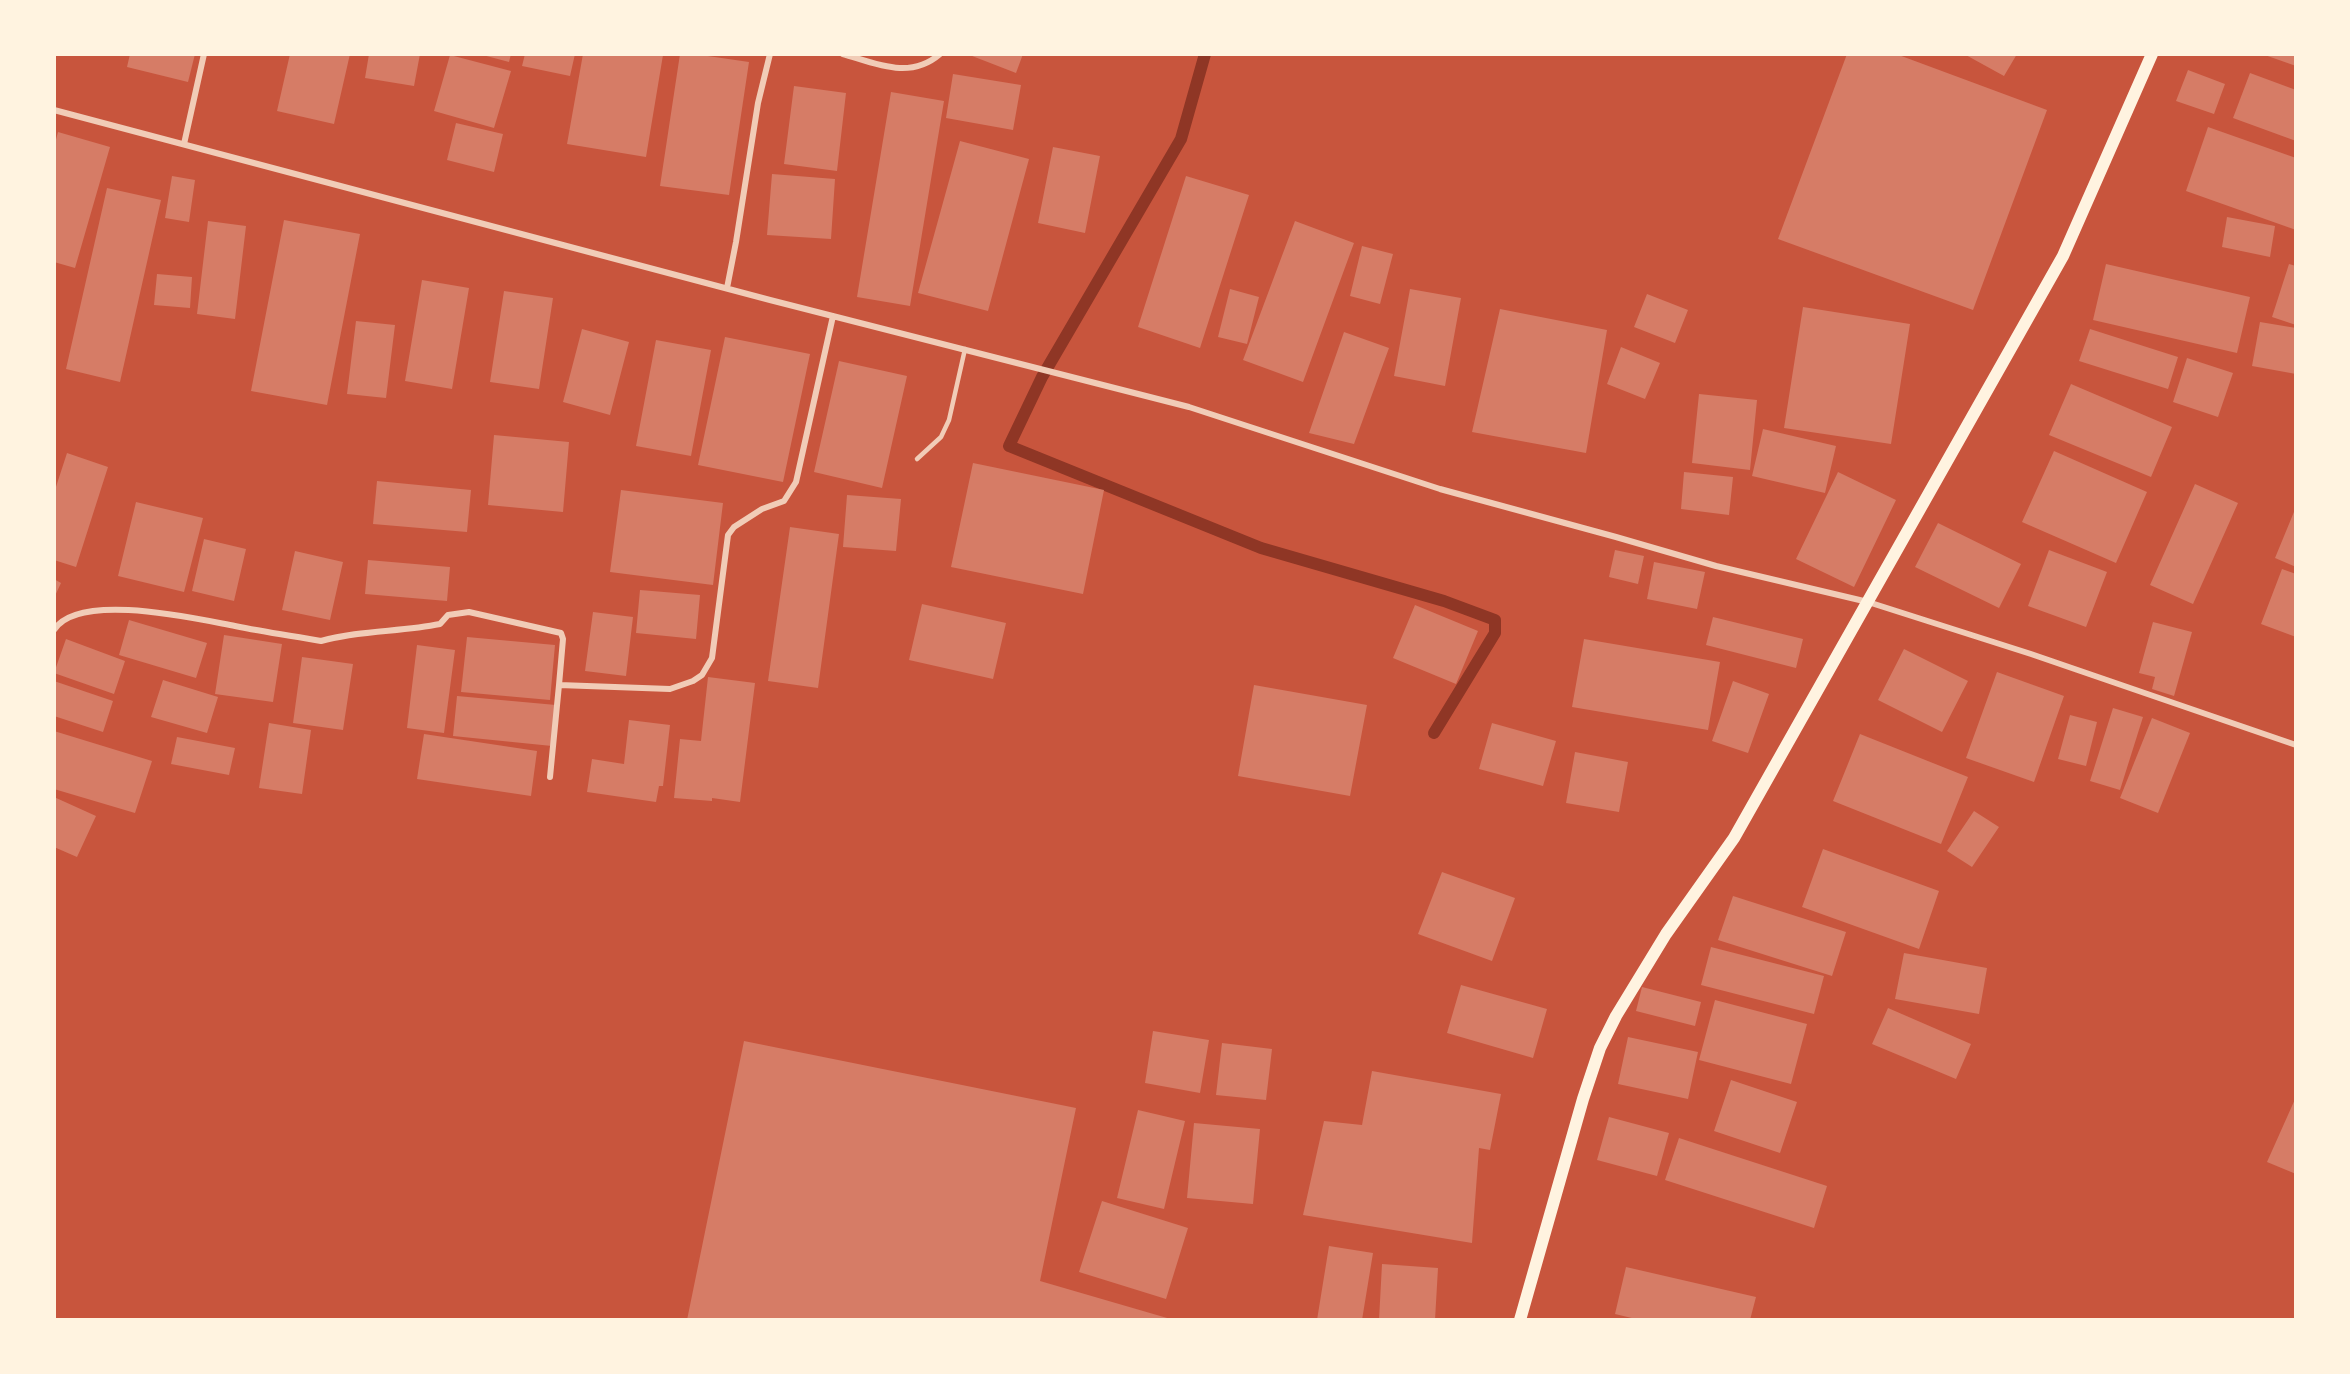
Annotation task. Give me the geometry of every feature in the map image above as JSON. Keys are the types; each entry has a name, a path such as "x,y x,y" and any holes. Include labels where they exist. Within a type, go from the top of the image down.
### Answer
{"main road":[{"path":"1520,1320 1583,1099 1604,1040 1666,934 1734,838 2063,256 2152,54"}],"street":[{"path":"184,144 204,54"},
{"path":"727,288 758,103 770,54"},
{"path":"843,54 898,69 923,66 940,54"},
{"path":"54,110 833,316 1189,407 1440,489 1716,566 1868,602 2031,654 2296,745"},
{"path":"559,685 670,690 702,675 712,658 728,535 734,527 762,509 784,501 796,482 833,316"},
{"path":"54,630 58,623 71,616 122,610 191,617 321,641 391,629 440,624 448,615 469,612 561,633 563,639 550,777"}],"lane":[{"path":"917,459 942,437 949,420 965,349"}],"building":[{"path":"130,54 195,54 188,82 127,67"},
{"path":"290,54 350,54 334,124 277,111"},
{"path":"369,54 420,54 414,86 365,78"},
{"path":"479,54 511,54 509,62"},
{"path":"525,54 575,54 570,76 522,66"},
{"path":"583,54 663,55 646,157 567,144"},
{"path":"680,54 749,62 729,195 660,186"},
{"path":"967,54 1023,54 1016,73"},
{"path":"1847,54 1896,54 2047,110 1973,310 1778,239"},
{"path":"1964,54 2017,54 2004,76"},
{"path":"2262,54 2296,54 2296,66"},
{"path":"450,55 511,71 494,128 434,111"},
{"path":"2188,70 2225,84 2214,114 2176,101"},
{"path":"2250,73 2296,90 2296,141 2233,118"},
{"path":"953,74 1021,85 1013,130 946,118"},
{"path":"794,86 846,93 837,171 784,164"},
{"path":"891,92 944,101 910,306 857,297"},
{"path":"456,123 503,134 494,172 447,160"},
{"path":"2208,127 2296,158 2296,230 2186,191"},
{"path":"58,132 110,147 75,268 54,262 54,147"},
{"path":"960,141 1029,159 988,311 918,293"},
{"path":"1053,147 1100,156 1085,233 1038,223"},
{"path":"772,174 835,179 831,239 767,235"},
{"path":"172,176 195,180 189,222 165,218"},
{"path":"1186,176 1249,195 1200,348 1138,327"},
{"path":"107,188 161,200 120,382 66,369"},
{"path":"2227,217 2275,226 2270,257 2222,247"},
{"path":"284,220 360,234 327,405 251,391"},
{"path":"208,221 246,226 235,319 197,314"},
{"path":"1295,221 1354,243 1303,382 1243,360"},
{"path":"1362,246 1393,254 1380,304 1350,296"},
{"path":"2106,264 2250,297 2237,353 2093,320"},
{"path":"2289,264 2296,266 2296,325 2272,317"},
{"path":"157,274 192,277 190,308 154,305"},
{"path":"422,280 469,288 452,389 405,381"},
{"path":"1230,289 1259,297 1247,344 1218,337"},
{"path":"1410,289 1461,298 1445,386 1394,376"},
{"path":"504,291 553,298 539,389 490,382"},
{"path":"1647,294 1688,310 1675,343 1634,327"},
{"path":"1803,307 1910,324 1891,444 1784,428"},
{"path":"1500,309 1607,330 1586,453 1472,432"},
{"path":"356,321 395,325 386,398 347,394"},
{"path":"2260,322 2296,328 2296,374 2252,366"},
{"path":"582,329 629,342 610,415 563,402"},
{"path":"2090,329 2178,357 2168,389 2079,361"},
{"path":"1344,332 1389,348 1354,444 1309,433"},
{"path":"725,337 810,354 783,482 698,465"},
{"path":"656,340 711,350 691,456 636,446"},
{"path":"1621,347 1660,363 1645,399 1607,384"},
{"path":"2187,358 2233,373 2218,417 2173,402"},
{"path":"839,361 907,376 882,488 814,472"},
{"path":"2071,384 2172,427 2151,477 2049,435"},
{"path":"1699,394 1757,400 1750,470 1692,463"},
{"path":"1763,429 1836,446 1825,493 1752,476"},
{"path":"494,435 569,442 563,512 488,505"},
{"path":"2054,451 2147,492 2116,563 2022,522"},
{"path":"67,453 108,467 76,567 54,560 54,493"},
{"path":"973,463 1104,490 1083,594 951,567"},
{"path":"1684,472 1733,477 1729,515 1681,509"},
{"path":"1838,472 1896,500 1854,587 1796,559"},
{"path":"377,481 471,490 467,532 373,524"},
{"path":"2195,484 2238,503 2193,604 2150,585"},
{"path":"621,490 723,503 713,585 610,572"},
{"path":"847,495 901,499 896,551 843,547"},
{"path":"136,502 203,518 184,592 118,576"},
{"path":"2296,507 2296,567 2275,558"},
{"path":"1938,523 2021,564 1999,608 1915,567"},
{"path":"790,527 839,534 818,688 768,681"},
{"path":"204,539 246,549 234,601 192,591"},
{"path":"1615,550 1644,556 1638,584 1609,577"},
{"path":"2049,550 2107,572 2086,627 2028,606"},
{"path":"295,551 343,562 330,620 282,610"},
{"path":"368,560 450,567 447,601 365,594"},
{"path":"1654,562 1705,572 1697,609 1647,599"},
{"path":"2282,569 2296,574 2296,637 2261,624"},
{"path":"54,579 61,583 54,598"},
{"path":"640,590 700,595 696,639 636,633"},
{"path":"922,604 1006,623 993,679 909,660"},
{"path":"1415,605 1478,631 1456,684 1393,658"},
{"path":"593,612 633,617 626,676 585,671"},
{"path":"1713,617 1803,639 1796,668 1706,645"},
{"path":"129,620 207,643 196,678 119,655"},
{"path":"2153,622 2192,632 2174,696 2152,689 2155,677 2139,673"},
{"path":"224,635 282,644 273,702 215,694"},
{"path":"467,637 555,645 550,700 461,692"},
{"path":"66,639 125,661 114,694 54,673"},
{"path":"1584,639 1720,662 1708,730 1572,707"},
{"path":"417,645 455,650 444,733 407,728"},
{"path":"1904,649 1968,681 1942,732 1878,700"},
{"path":"302,657 353,664 343,730 293,723"},
{"path":"1997,672 2064,696 2034,782 1966,758"},
{"path":"708,677 755,683 740,802 712,798 712,801 674,798 680,739 701,741"},
{"path":"163,680 218,697 207,733 151,717"},
{"path":"54,681 113,701 103,732 54,716"},
{"path":"1733,681 1769,694 1748,753 1712,741"},
{"path":"1254,685 1367,705 1350,796 1238,776"},
{"path":"457,696 556,705 552,746 453,736"},
{"path":"2113,708 2143,717 2120,790 2090,781"},
{"path":"2070,715 2097,722 2086,766 2058,759"},
{"path":"2152,718 2190,733 2158,813 2120,798"},
{"path":"629,720 670,725 663,786 659,786 656,802 587,792 592,759 624,764"},
{"path":"269,723 311,730 302,794 259,788"},
{"path":"1492,723 1556,741 1543,786 1479,769"},
{"path":"54,731 152,761 135,813 54,789"},
{"path":"424,734 537,751 531,796 417,779"},
{"path":"1860,734 1968,777 1941,844 1833,801"},
{"path":"177,737 235,748 229,775 171,764"},
{"path":"1575,752 1628,762 1619,812 1566,803"},
{"path":"54,797 96,816 77,857 54,847"},
{"path":"1974,811 1999,827 1972,867 1947,851"},
{"path":"1823,849 1939,891 1919,949 1802,907"},
{"path":"1442,872 1515,898 1492,961 1418,934"},
{"path":"1733,896 1846,932 1832,976 1718,940"},
{"path":"1711,947 1824,976 1814,1014 1701,985"},
{"path":"1904,953 1987,968 1979,1014 1895,999"},
{"path":"1461,985 1547,1009 1533,1058 1447,1033"},
{"path":"1642,987 1701,1002 1695,1026 1636,1011"},
{"path":"1715,1000 1807,1024 1791,1084 1699,1060"},
{"path":"1888,1008 1971,1044 1956,1079 1872,1044"},
{"path":"1153,1031 1209,1040 1200,1093 1145,1083"},
{"path":"1628,1037 1698,1052 1688,1099 1618,1084"},
{"path":"744,1041 1076,1108 1040,1281 1174,1320 687,1320"},
{"path":"1222,1043 1272,1049 1266,1100 1216,1095"},
{"path":"1372,1071 1501,1094 1490,1150 1479,1148 1472,1243 1303,1215 1324,1121 1362,1125"},
{"path":"1731,1080 1797,1102 1780,1153 1714,1131"},
{"path":"2296,1097 2296,1174 2267,1162"},
{"path":"1138,1110 1185,1121 1164,1209 1117,1198"},
{"path":"1609,1117 1669,1133 1657,1176 1597,1160"},
{"path":"1194,1123 1260,1129 1253,1204 1187,1198"},
{"path":"1679,1138 1827,1186 1814,1228 1665,1180"},
{"path":"1102,1201 1188,1228 1166,1299 1079,1272"},
{"path":"1329,1246 1373,1253 1362,1320 1317,1320"},
{"path":"1382,1264 1438,1268 1435,1320 1379,1320"},
{"path":"1626,1267 1756,1297 1750,1320 1640,1320 1615,1314"}],"waterway":[{"path":"1205,54 1181,139 1042,377 1009,446 1261,548 1444,601 1495,620 1495,633 1434,733"}]}
